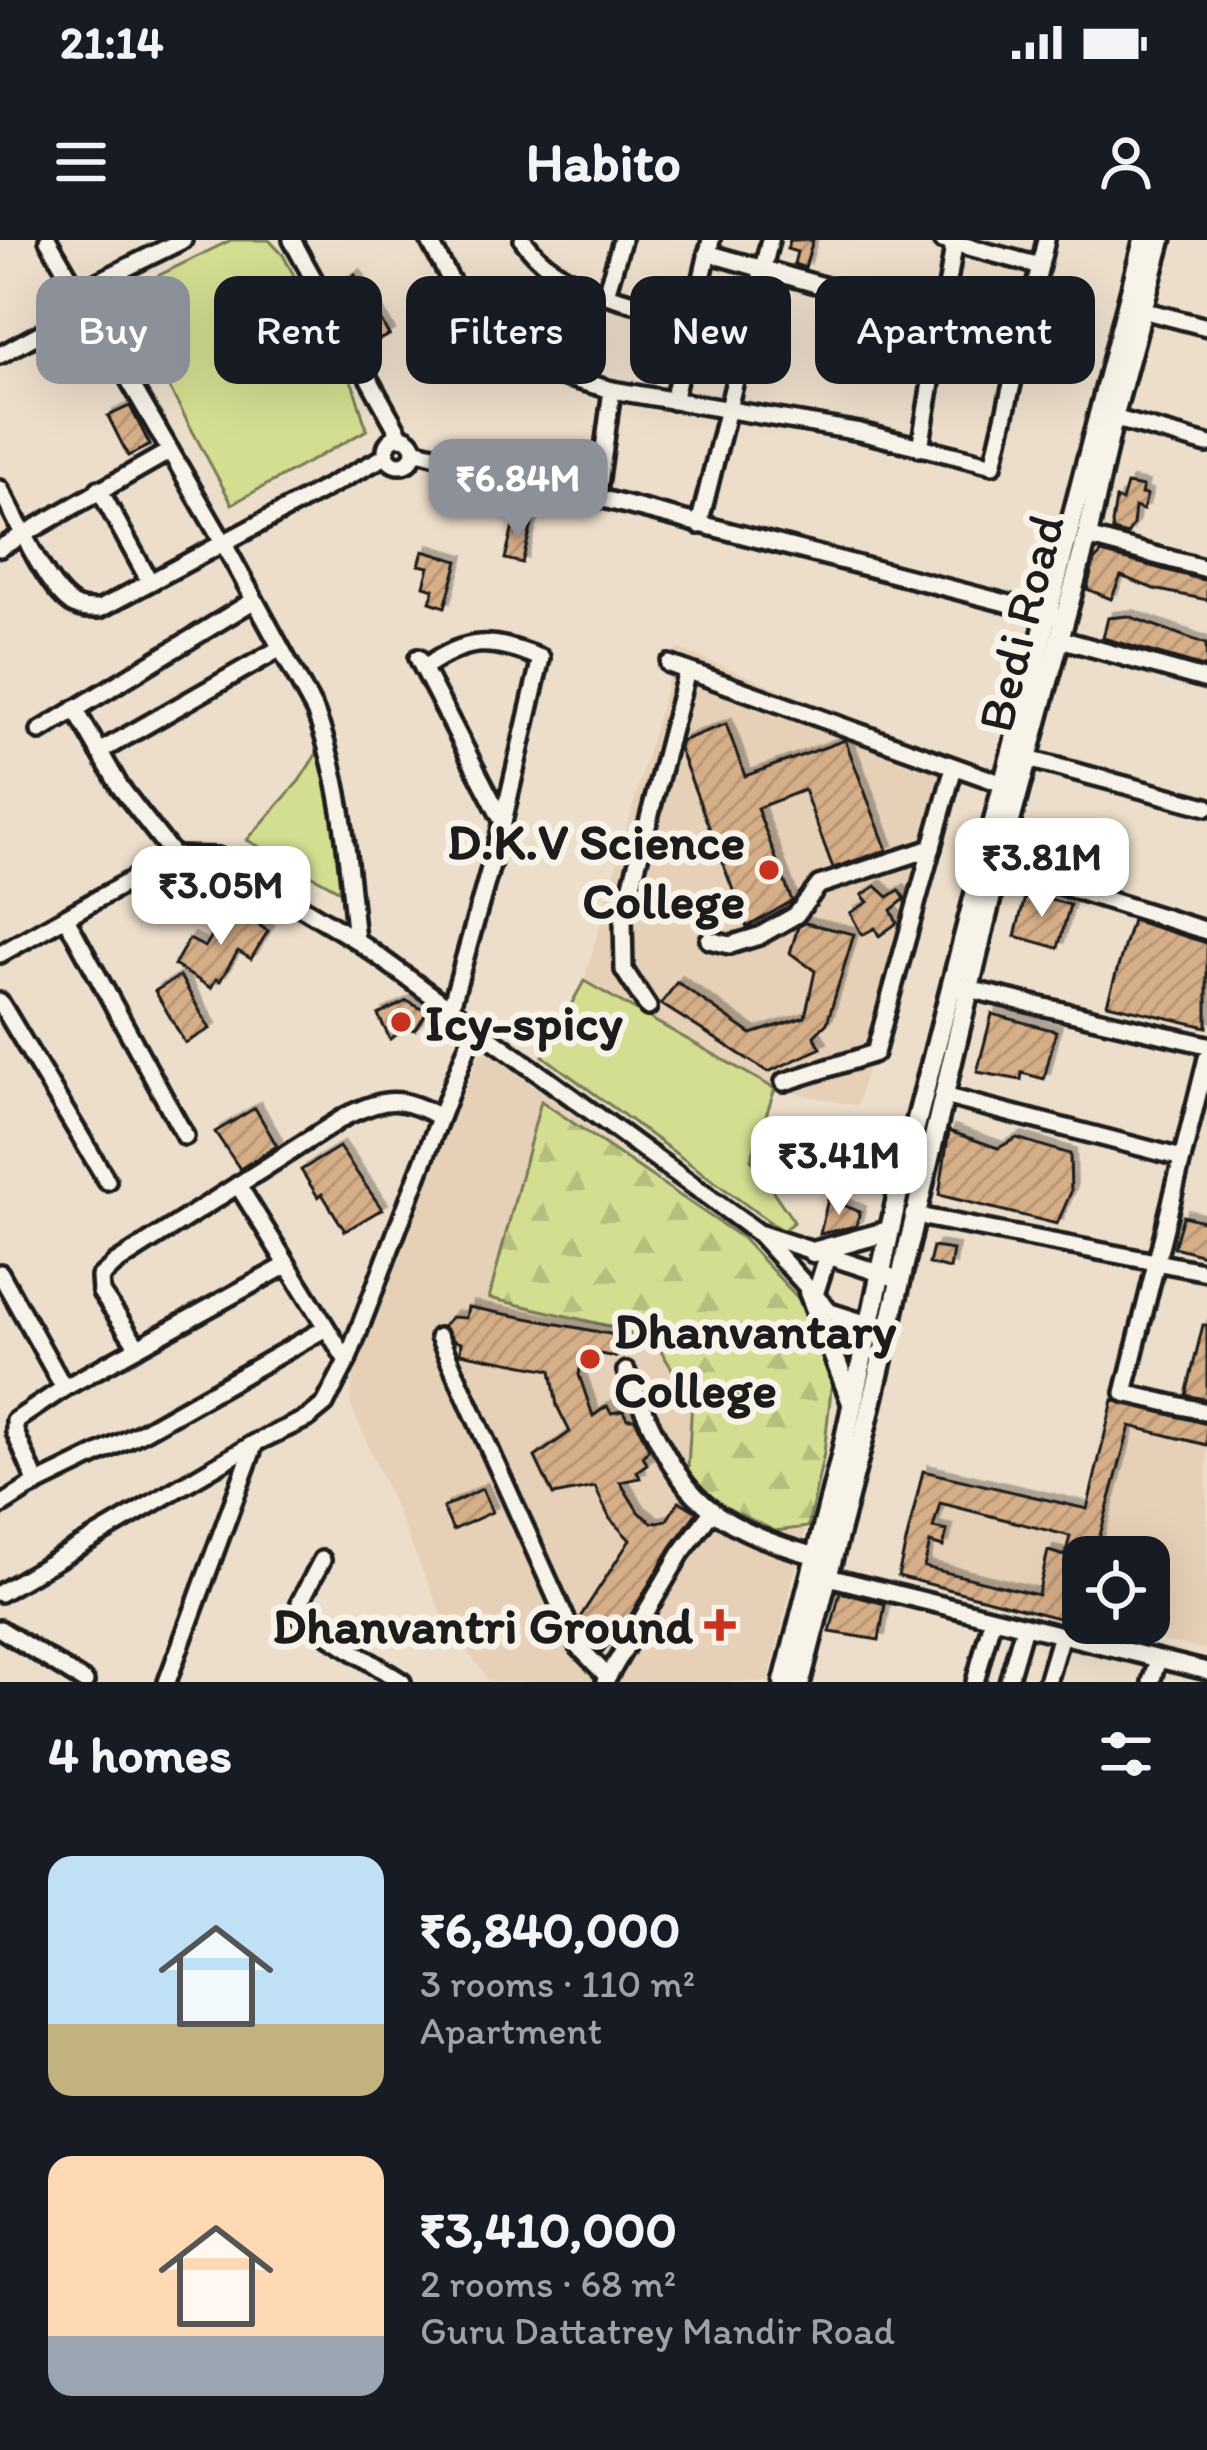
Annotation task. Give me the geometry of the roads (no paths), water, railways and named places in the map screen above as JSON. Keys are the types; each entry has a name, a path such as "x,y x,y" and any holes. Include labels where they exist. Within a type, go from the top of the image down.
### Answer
{"main road":[{"name":"Bedi Road","path":"889,1276 913,1215 944,1096 960,987 1003,784 1055,616 1144,240"},
{"name":"Bedi Road","path":"877,1327 892,1307 889,1231 1028,759 1060,639 1055,616 1087,537 1161,240"},
{"path":"820,1254 889,1231"},
{"path":"800,1682 828,1577 889,1276"},
{"path":"812,1295 853,1405"},
{"path":"784,1682 877,1327"}],"street":[{"path":"48,240 68,276"},
{"path":"110,276 183,240"},
{"path":"292,240 401,437 414,449 1055,616"},
{"path":"523,240 559,276"},
{"path":"622,240 606,294 630,301"},
{"path":"699,525 770,240"},
{"path":"1038,276 1046,240"},
{"path":"432,241 492,356 612,390 860,432 993,464 1012,384"},
{"path":"947,276 951,241 1040,266"},
{"path":"702,276 709,246 815,283"},
{"path":"1142,310 1207,327"},
{"path":"0,356 36,336"},
{"path":"131,384 315,711 326,740 342,823 356,940"},
{"path":"673,401 677,384"},
{"path":"920,448 931,384"},
{"path":"597,500 612,390"},
{"path":"1113,418 1207,444"},
{"path":"386,456 388,442 401,437"},
{"path":"386,456 396,465 405,464 414,449"},
{"path":"0,548 170,451"},
{"path":"0,489 69,602 84,610 100,609 386,456"},
{"path":"99,489 150,583"},
{"path":"1087,537 1207,569"},
{"path":"40,731 253,601"},
{"path":"1060,639 1207,680"},
{"path":"452,1007 503,822 541,658 499,644 458,645 420,663 503,822"},
{"path":"99,752 279,649"},
{"path":"669,664 1003,784"},
{"path":"648,1007 624,970 623,919 687,671"},
{"path":"75,709 141,817 174,856"},
{"path":"1028,759 1207,807"},
{"path":"784,1082 875,1053 954,766"},
{"path":"709,940 730,945 759,936 796,915 819,885 932,848"},
{"path":"0,954 174,856 218,857 356,940 758,1233 830,1312 877,1327"},
{"path":"998,866 1207,931"},
{"path":"66,918 185,1136"},
{"path":"960,987 1207,1045"},
{"path":"0,1002 107,1180"},
{"path":"0,1593 255,1443 308,1418 326,1403 347,1361 476,1024"},
{"path":"1207,1058 1124,1393 1207,1412"},
{"path":"944,1096 1182,1159"},
{"path":"138,1347 101,1292 100,1277 135,1250 370,1104 415,1103 440,1118"},
{"path":"238,1185 347,1361"},
{"path":"913,1215 1207,1272"},
{"path":"758,1233 889,1276"},
{"path":"812,1295 820,1254"},
{"path":"37,1484 15,1432 15,1421 64,1388 287,1265"},
{"path":"0,1273 64,1388"},
{"path":"0,1506 326,1328"},
{"path":"439,1337 578,1646 607,1679 681,1553 711,1514"},
{"path":"626,1371 668,1460 711,1514 761,1538 816,1556"},
{"path":"167,1682 255,1443"},
{"path":"322,1560 300,1601 301,1618 402,1682"},
{"path":"828,1577 1207,1671"},
{"path":"974,1682 992,1620"},
{"path":"1008,1682 1024,1627"},
{"path":"0,1629 85,1682"},
{"path":"1048,1682 1061,1635"},
{"path":"1151,1682 1158,1659"}],"place":[{"name":"D.K.V Science College","path":"769,870"},
{"name":"Icy-spicy","path":"401,1022"},
{"name":"Dhanvantary College","path":"590,1359"},
{"name":"Dhanvantri Ground","path":"720,1625"}]}
